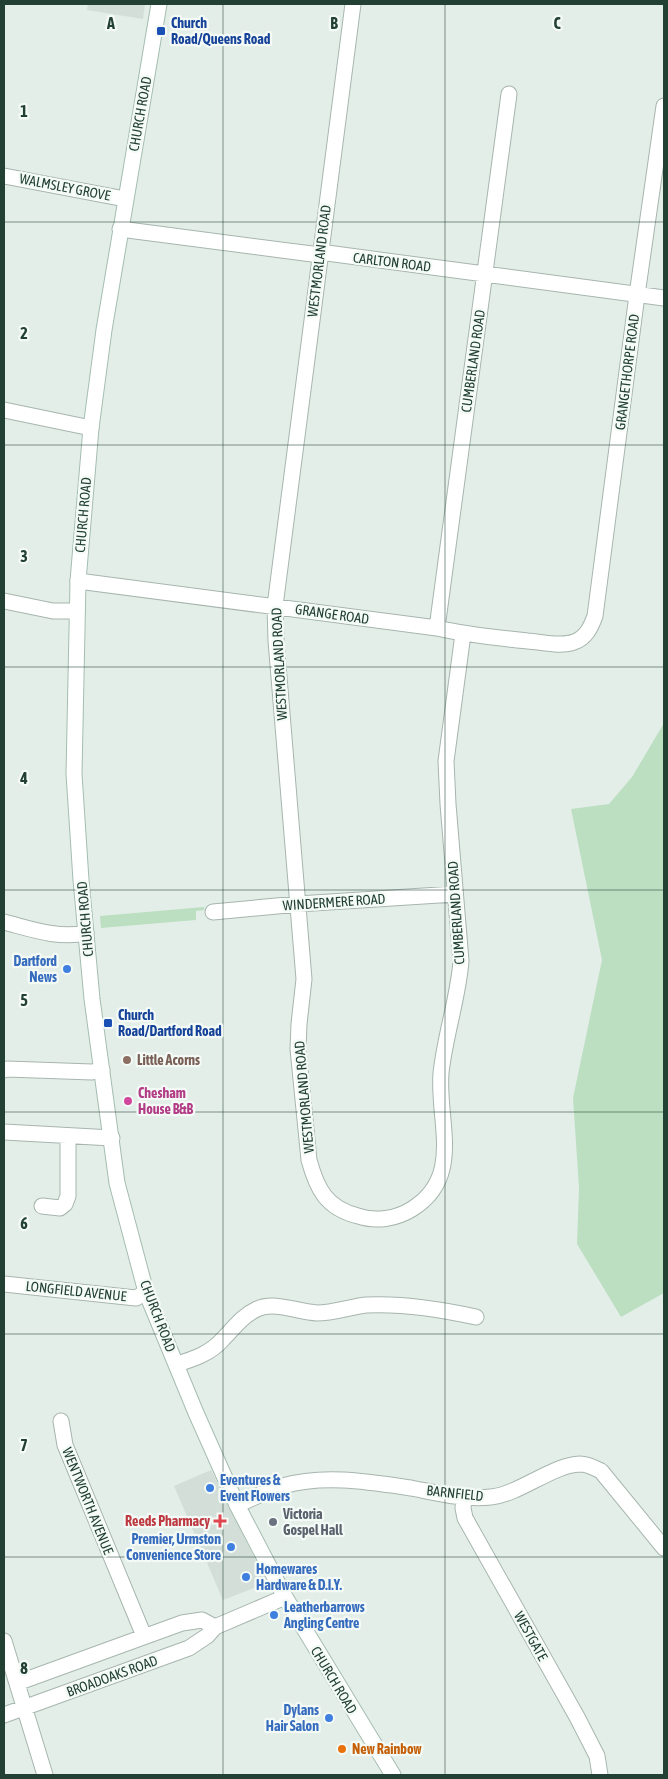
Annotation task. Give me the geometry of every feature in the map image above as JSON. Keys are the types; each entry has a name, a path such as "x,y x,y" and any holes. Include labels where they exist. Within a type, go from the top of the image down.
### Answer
{"street":[{"name":"CHURCH ROAD","path":"159,4 120,229 90,428 78,581 74,774 92,999 117,1184 146,1292 196,1413 237,1505 285,1597 392,1775"},
{"name":"WESTMORLAND ROAD","path":"353,4 275,606 276,650 304,979 298,1049 309,1160 319,1189 329,1202 355,1216"},
{"name":"CUMBERLAND ROAD","path":"437,628 509,94"},
{"name":"GRANGETHORPE ROAD","path":"584,636 595,616 637,294 664,106"},
{"name":"WALMSLEY GROVE","path":"4,180 125,199"},
{"name":"CARLTON ROAD","path":"120,229 320,254 327,253 664,298"},
{"path":"4,410 90,428"},
{"name":"GRANGE ROAD","path":"78,581 437,628 462,634 561,644 575,642 584,636"},
{"path":"4,602 53,611 77,611"},
{"name":"CUMBERLAND ROAD","path":"355,1216 376,1219 390,1218 405,1213 421,1203 434,1190 441,1176 445,1148 441,1075 459,982 461,960 446,761 462,634"},
{"name":"WINDERMERE ROAD","path":"213,912 298,904 455,894"},
{"path":"4,922 62,936 75,936 86,933"},
{"path":"4,1070 92,1072 102,1070"},
{"path":"4,1132 112,1138"},
{"path":"42,1206 60,1208 65,1204 68,1196 68,1136"},
{"name":"LONGFIELD AVENUE","path":"4,1284 136,1298 146,1292"},
{"path":"177,1364 213,1349 247,1315 258,1309 270,1306 320,1313 369,1305 420,1307 478,1318"},
{"name":"WENTWORTH AVENUE","path":"61,1420 65,1445 144,1636"},
{"name":"BARNFIELD","path":"237,1505 282,1486 303,1481 336,1479 464,1497 492,1497 509,1493 566,1467 580,1464 591,1466 601,1471 664,1548"},
{"name":"WESTGATE","path":"464,1497 463,1508 465,1518 577,1717 597,1756 600,1775"},
{"name":"BROADOAKS ROAD","path":"4,1715 189,1648 207,1636 215,1627 285,1597"},
{"name":"BROADOAKS ROAD","path":"16,1683 182,1622 202,1620 215,1627"},
{"path":"4,1641 45,1775"}],"shaded area":[{"path":"88,4 145,4 143,19 87,10"},
{"path":"211,1470 267,1583 223,1600 174,1486"}],"green space":[{"path":"664,723 664,1293 621,1317 577,1244 579,1188 573,1098 602,960 571,809 609,804 632,777"},
{"path":"204,907 204,910 196,911 196,920 101,928 100,916"}],"place":[{"name":"Church Road/Queens Road","path":"161,31"},
{"name":"Dartford News","path":"67,969"},
{"name":"Church Road/Dartford Road","path":"108,1023"},
{"name":"Little Acorns","path":"127,1060"},
{"name":"Chesham House B&B","path":"128,1101"},
{"name":"Eventures & Event Flowers","path":"210,1488"},
{"name":"Reeds Pharmacy","path":"220,1521"},
{"name":"Victoria Gospel Hall","path":"273,1522"},
{"name":"Premier, Urmston Convenience Store","path":"231,1547"},
{"name":"Homewares Hardware & D.I.Y.","path":"246,1577"},
{"name":"Leatherbarrows Angling Centre","path":"274,1615"},
{"name":"Dylans Hair Salon","path":"329,1718"},
{"name":"New Rainbow","path":"342,1749"}]}
